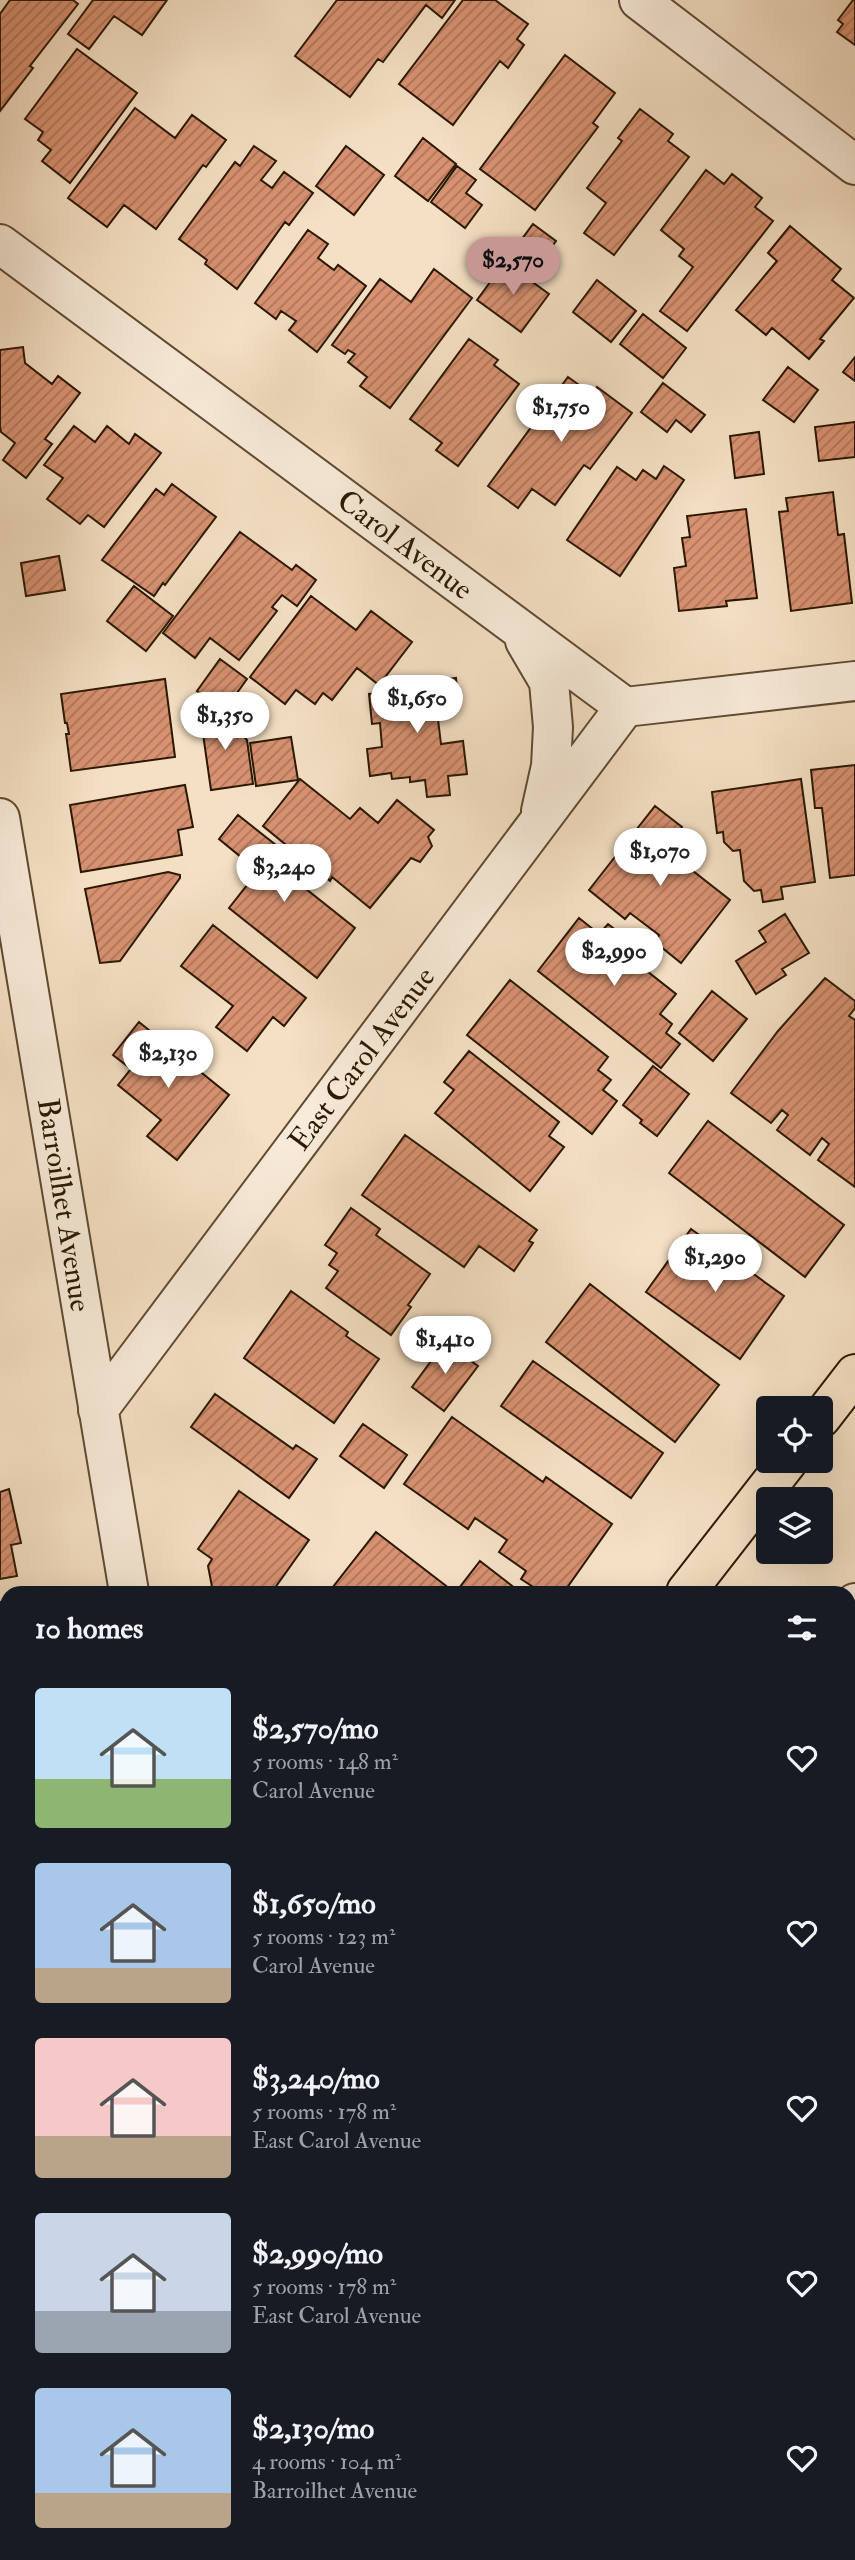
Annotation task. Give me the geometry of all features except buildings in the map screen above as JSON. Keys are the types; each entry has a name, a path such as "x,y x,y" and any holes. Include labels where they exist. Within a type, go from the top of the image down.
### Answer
{"main road":[{"path":"833,1402 855,1374"},
{"path":"691,1586 779,1473"}],"street":[{"path":"639,0 855,165"},
{"name":"Carol Avenue","path":"0,244 625,707"},
{"path":"516,627 549,682 553,727 551,766 539,822"},
{"path":"625,707 855,681"},
{"name":"East Carol Avenue","path":"98,1410 625,707"},
{"name":"Barroilhet Avenue","path":"0,818 128,1586"}]}
